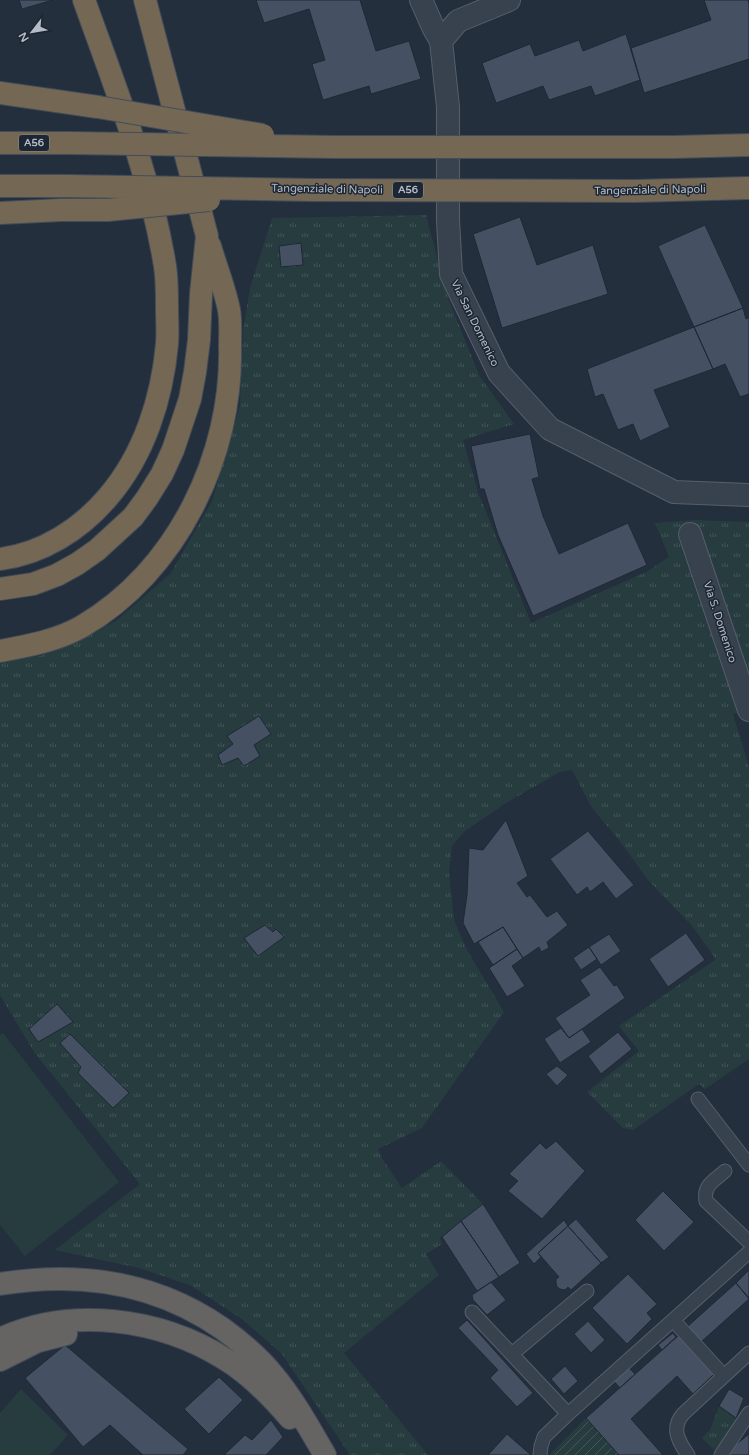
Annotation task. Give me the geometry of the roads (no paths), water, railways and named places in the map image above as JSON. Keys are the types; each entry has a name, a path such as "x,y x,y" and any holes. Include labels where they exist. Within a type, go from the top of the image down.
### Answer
{"highway":[{"path":"0,559 14,558 59,539 81,524 99,508 120,482 131,465 144,439 155,410 163,372 167,343 167,302 165,267 158,232 142,165 84,0"},
{"path":"0,651 26,647 52,639 80,627 103,613 140,582 174,540 190,511 209,470 225,417 229,387 229,310 207,236 145,0"},
{"path":"0,93 98,107 335,146"},
{"name":"A56","path":"0,143 674,147 749,145"},
{"name":"Tangenziale di Napoli","path":"0,186 315,190 635,191 749,188"},
{"path":"0,213 61,210 108,210 315,190"},
{"path":"0,589 33,584 57,575 98,550 133,517 162,474 182,425 194,379 199,340 201,294 207,236"},
{"path":"0,1284 47,1279 76,1279 111,1282 139,1288 183,1304 207,1318 255,1354 274,1375 292,1400 325,1455"},
{"path":"0,1296 52,1286 111,1282"},
{"path":"0,1338 31,1328 59,1322 90,1320 118,1322 157,1329 200,1346 225,1359 250,1378 274,1399 321,1455"},
{"path":"0,1360 38,1342 71,1333 123,1328 157,1329"}],"street":[{"path":"421,0 433,27 441,40 458,21 509,0"},
{"name":"Via San Domenico","path":"441,40 448,108 448,220 451,274 499,373 550,429 674,492 749,495"},
{"name":"Via S. Domenico","path":"690,534 749,710"}],"lane":[{"path":"698,1099 749,1165"},
{"path":"725,1171 707,1187 705,1194 706,1201 749,1242"},
{"path":"540,1455 544,1437 749,1252"},
{"path":"512,1354 587,1291"},
{"path":"472,1312 568,1414"},
{"path":"673,1320 724,1376"},
{"path":"688,1455 684,1450 677,1434 676,1426 678,1420 724,1376 749,1355"},
{"path":"721,1455 749,1413"}]}
